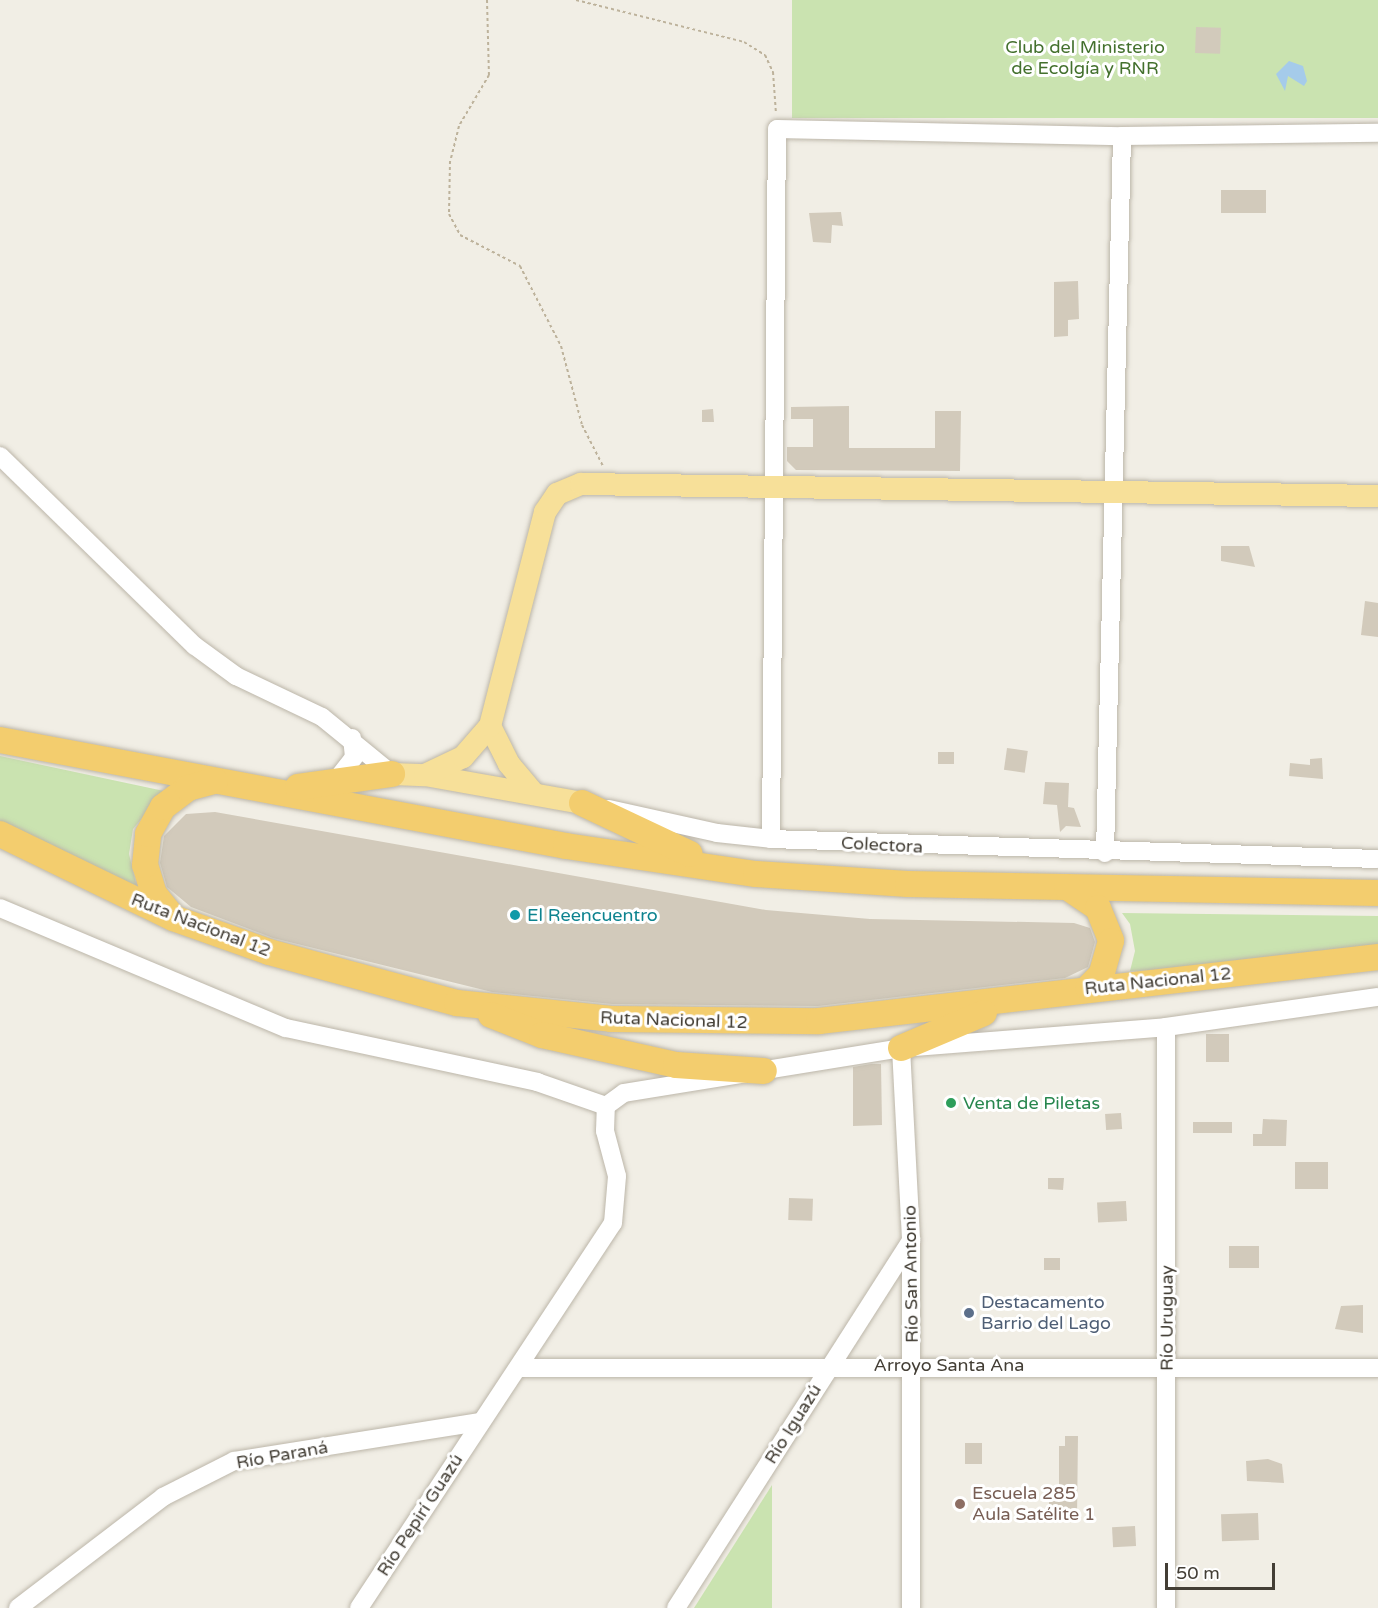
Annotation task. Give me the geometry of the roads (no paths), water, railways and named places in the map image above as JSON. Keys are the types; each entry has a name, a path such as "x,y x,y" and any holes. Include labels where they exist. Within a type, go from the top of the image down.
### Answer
{"highway":[{"path":"0,740 218,780 286,789 566,846 756,874 1067,887 1378,893"},
{"path":"286,789 337,779 392,774"},
{"path":"173,918 154,894 148,874 148,834 171,801 188,788 218,780"},
{"path":"582,803 677,850 756,874"},
{"name":"Ruta Nacional 12","path":"0,834 173,918 269,952 457,1003 611,1019 732,1024 819,1021 1088,988 1378,957"},
{"path":"1067,887 1098,908 1111,941 1101,975 1088,988"},
{"path":"901,1048 952,1022 1054,992"},
{"path":"457,1003 542,1035 676,1065 764,1071"}],"main road":[{"path":"426,775 463,758 490,726 545,512 557,494 581,484 624,487 1378,496"},
{"path":"490,726 509,764 533,793"},
{"name":"Colectora","path":"392,774 426,775 582,803"}],"street":[{"path":"771,839 771,489 777,129 1122,136 1378,133"},
{"path":"1105,853 1122,136"},
{"path":"0,456 195,645 236,676 322,717 352,738 392,774"},
{"path":"337,779 354,757 352,738"},
{"name":"Colectora","path":"582,803 717,833 771,839 1105,853 1378,859"},
{"path":"0,908 286,1028 537,1082 606,1106 624,1093 901,1048 1166,1027 1378,997"},
{"name":"Río Uruguay","path":"1166,1027 1166,1608"},
{"name":"Río San Antonio","path":"901,1048 911,1240 911,1608"},
{"name":"Río Pepirí Guazú","path":"359,1608 481,1422 520,1368 613,1223 617,1176 605,1131 606,1106"},
{"name":"Río Iguazú","path":"676,1608 911,1240"},
{"name":"Arroyo Santa Ana","path":"520,1368 912,1364 1378,1368"},
{"name":"Río Paraná","path":"18,1608 163,1497 234,1461 481,1422"}],"water":[{"path":"1289,61 1303,66 1307,81 1304,86 1288,76 1285,91 1276,74"}],"place":[{"name":"El Reencuentro","path":"515,915"},
{"name":"Venta de Piletas","path":"951,1103"},
{"name":"Destacamento Barrio del Lago","path":"969,1313"},
{"name":"Escuela 285 Aula Satélite 1","path":"960,1504"}],"park label":[{"name":"Club del Ministerio de Ecolgía y RNR","path":"1085,58"}]}
